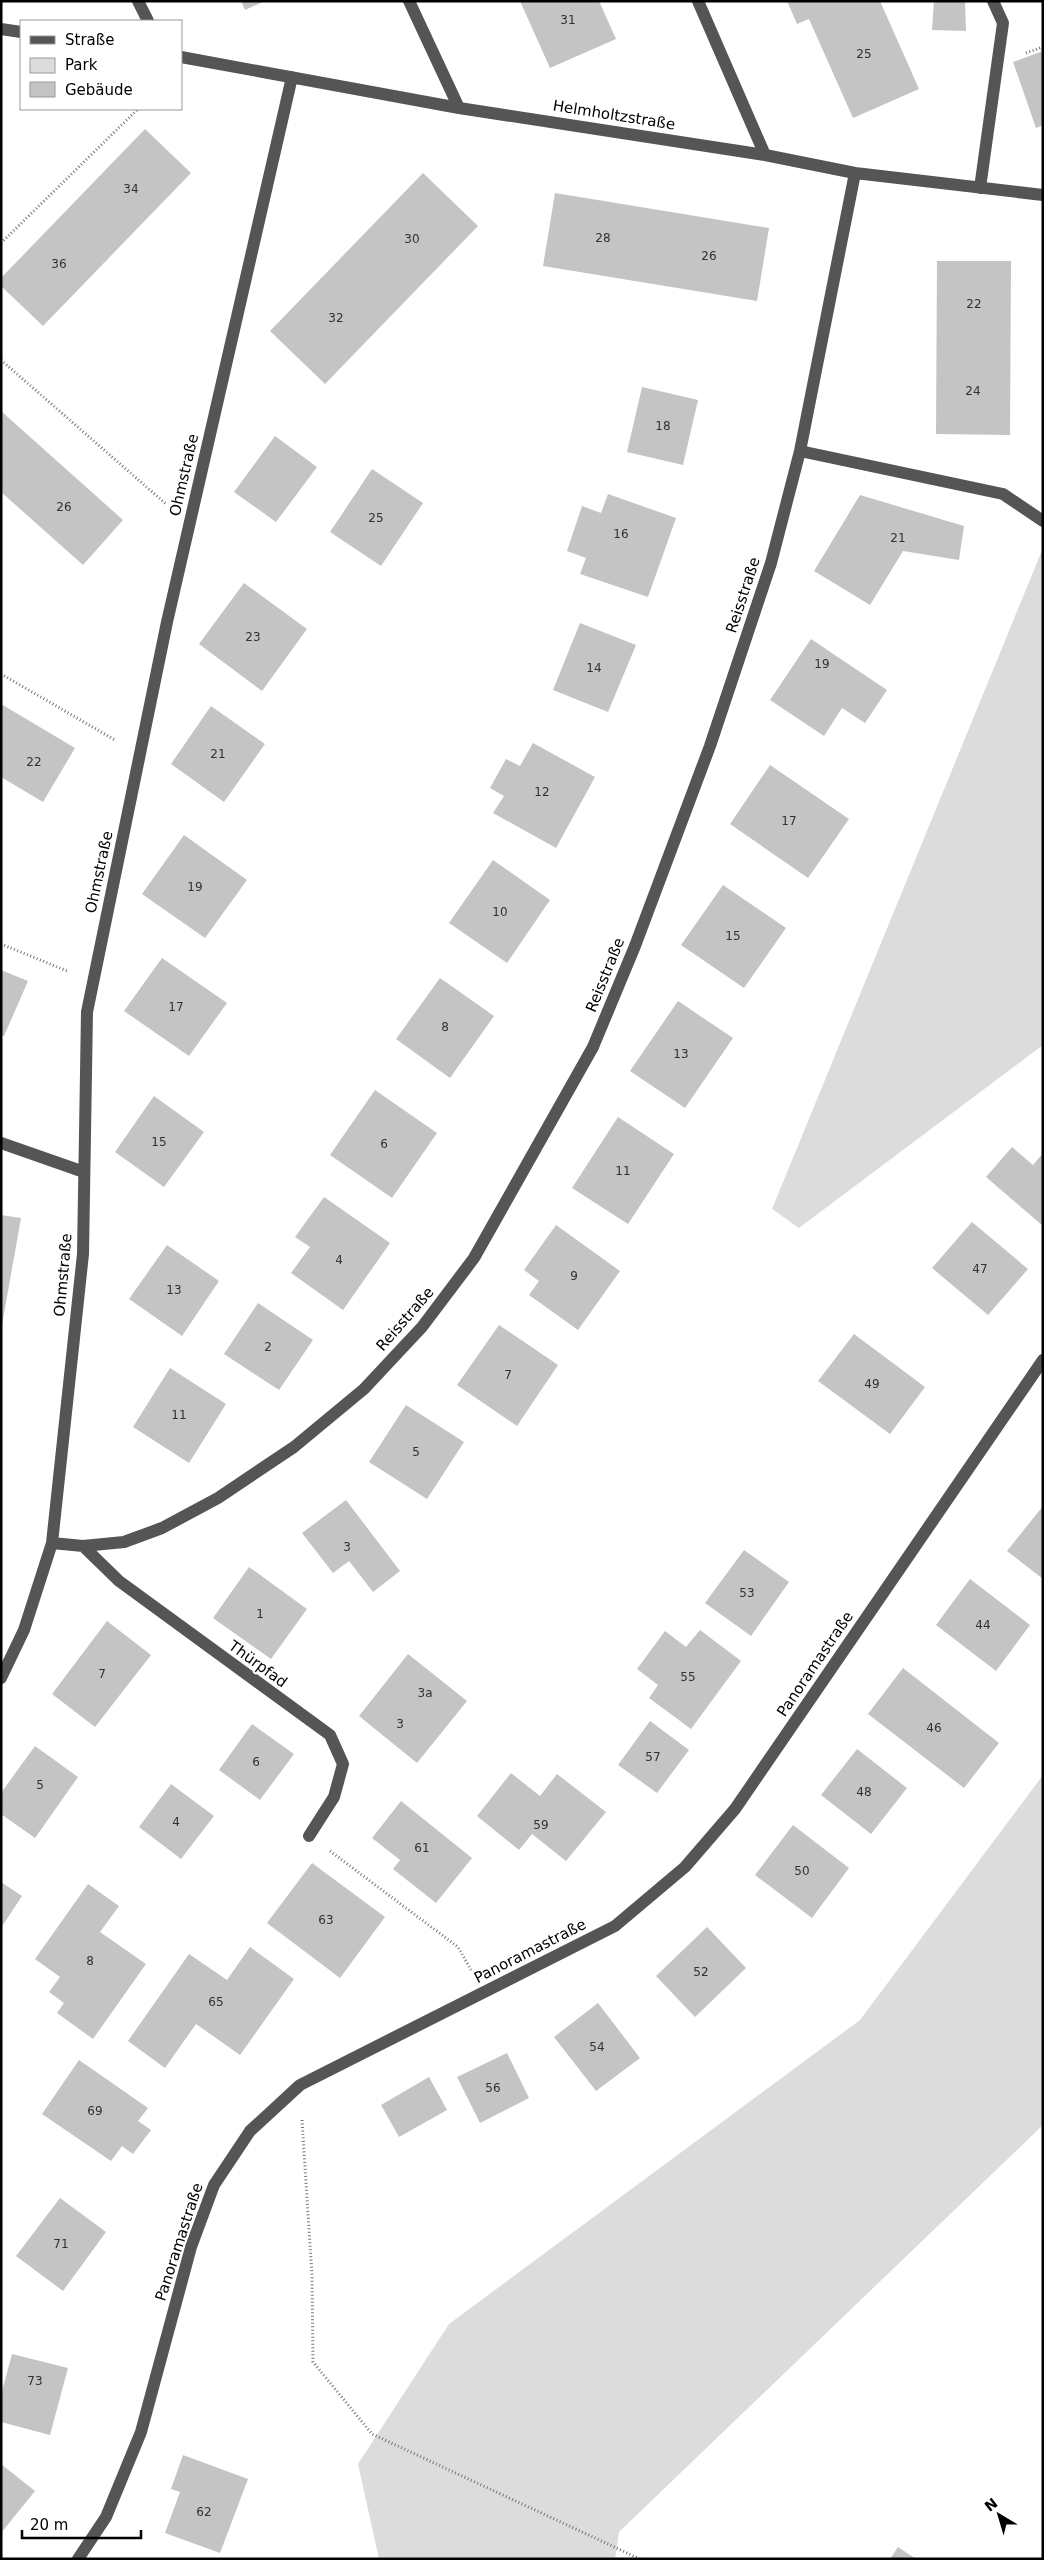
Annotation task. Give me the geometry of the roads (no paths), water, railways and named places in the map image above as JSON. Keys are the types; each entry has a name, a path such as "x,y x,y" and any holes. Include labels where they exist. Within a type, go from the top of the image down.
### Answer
{"street":[{"path":"138,1 148,20"},
{"path":"409,1 459,108"},
{"path":"698,1 765,155"},
{"path":"980,188 1004,23 993,1"},
{"path":"1,29 20,32"},
{"name":"Helmholtzstraße","path":"182,57 459,108 765,155 855,173 1043,195"},
{"name":"Ohmstraße","path":"1,1678 24,1630 52,1544 82,1254 87,1012 190,524 292,77"},
{"name":"Reisstraße","path":"52,1544 83,1546 124,1542 162,1528 218,1498 294,1447 377,1375 422,1328 474,1258 593,1047 635,946 710,746 771,563 800,451 855,173"},
{"path":"800,451 1003,494 1043,521"},
{"path":"1,1143 84,1172"},
{"name":"Panoramastraße","path":"78,2559 106,2516 141,2432 191,2247 214,2185 250,2131 300,2085 615,1926 685,1867 736,1809 1043,1360"},
{"name":"Thürpfad","path":"83,1546 119,1581 330,1735 343,1764 334,1797 309,1836"}]}
